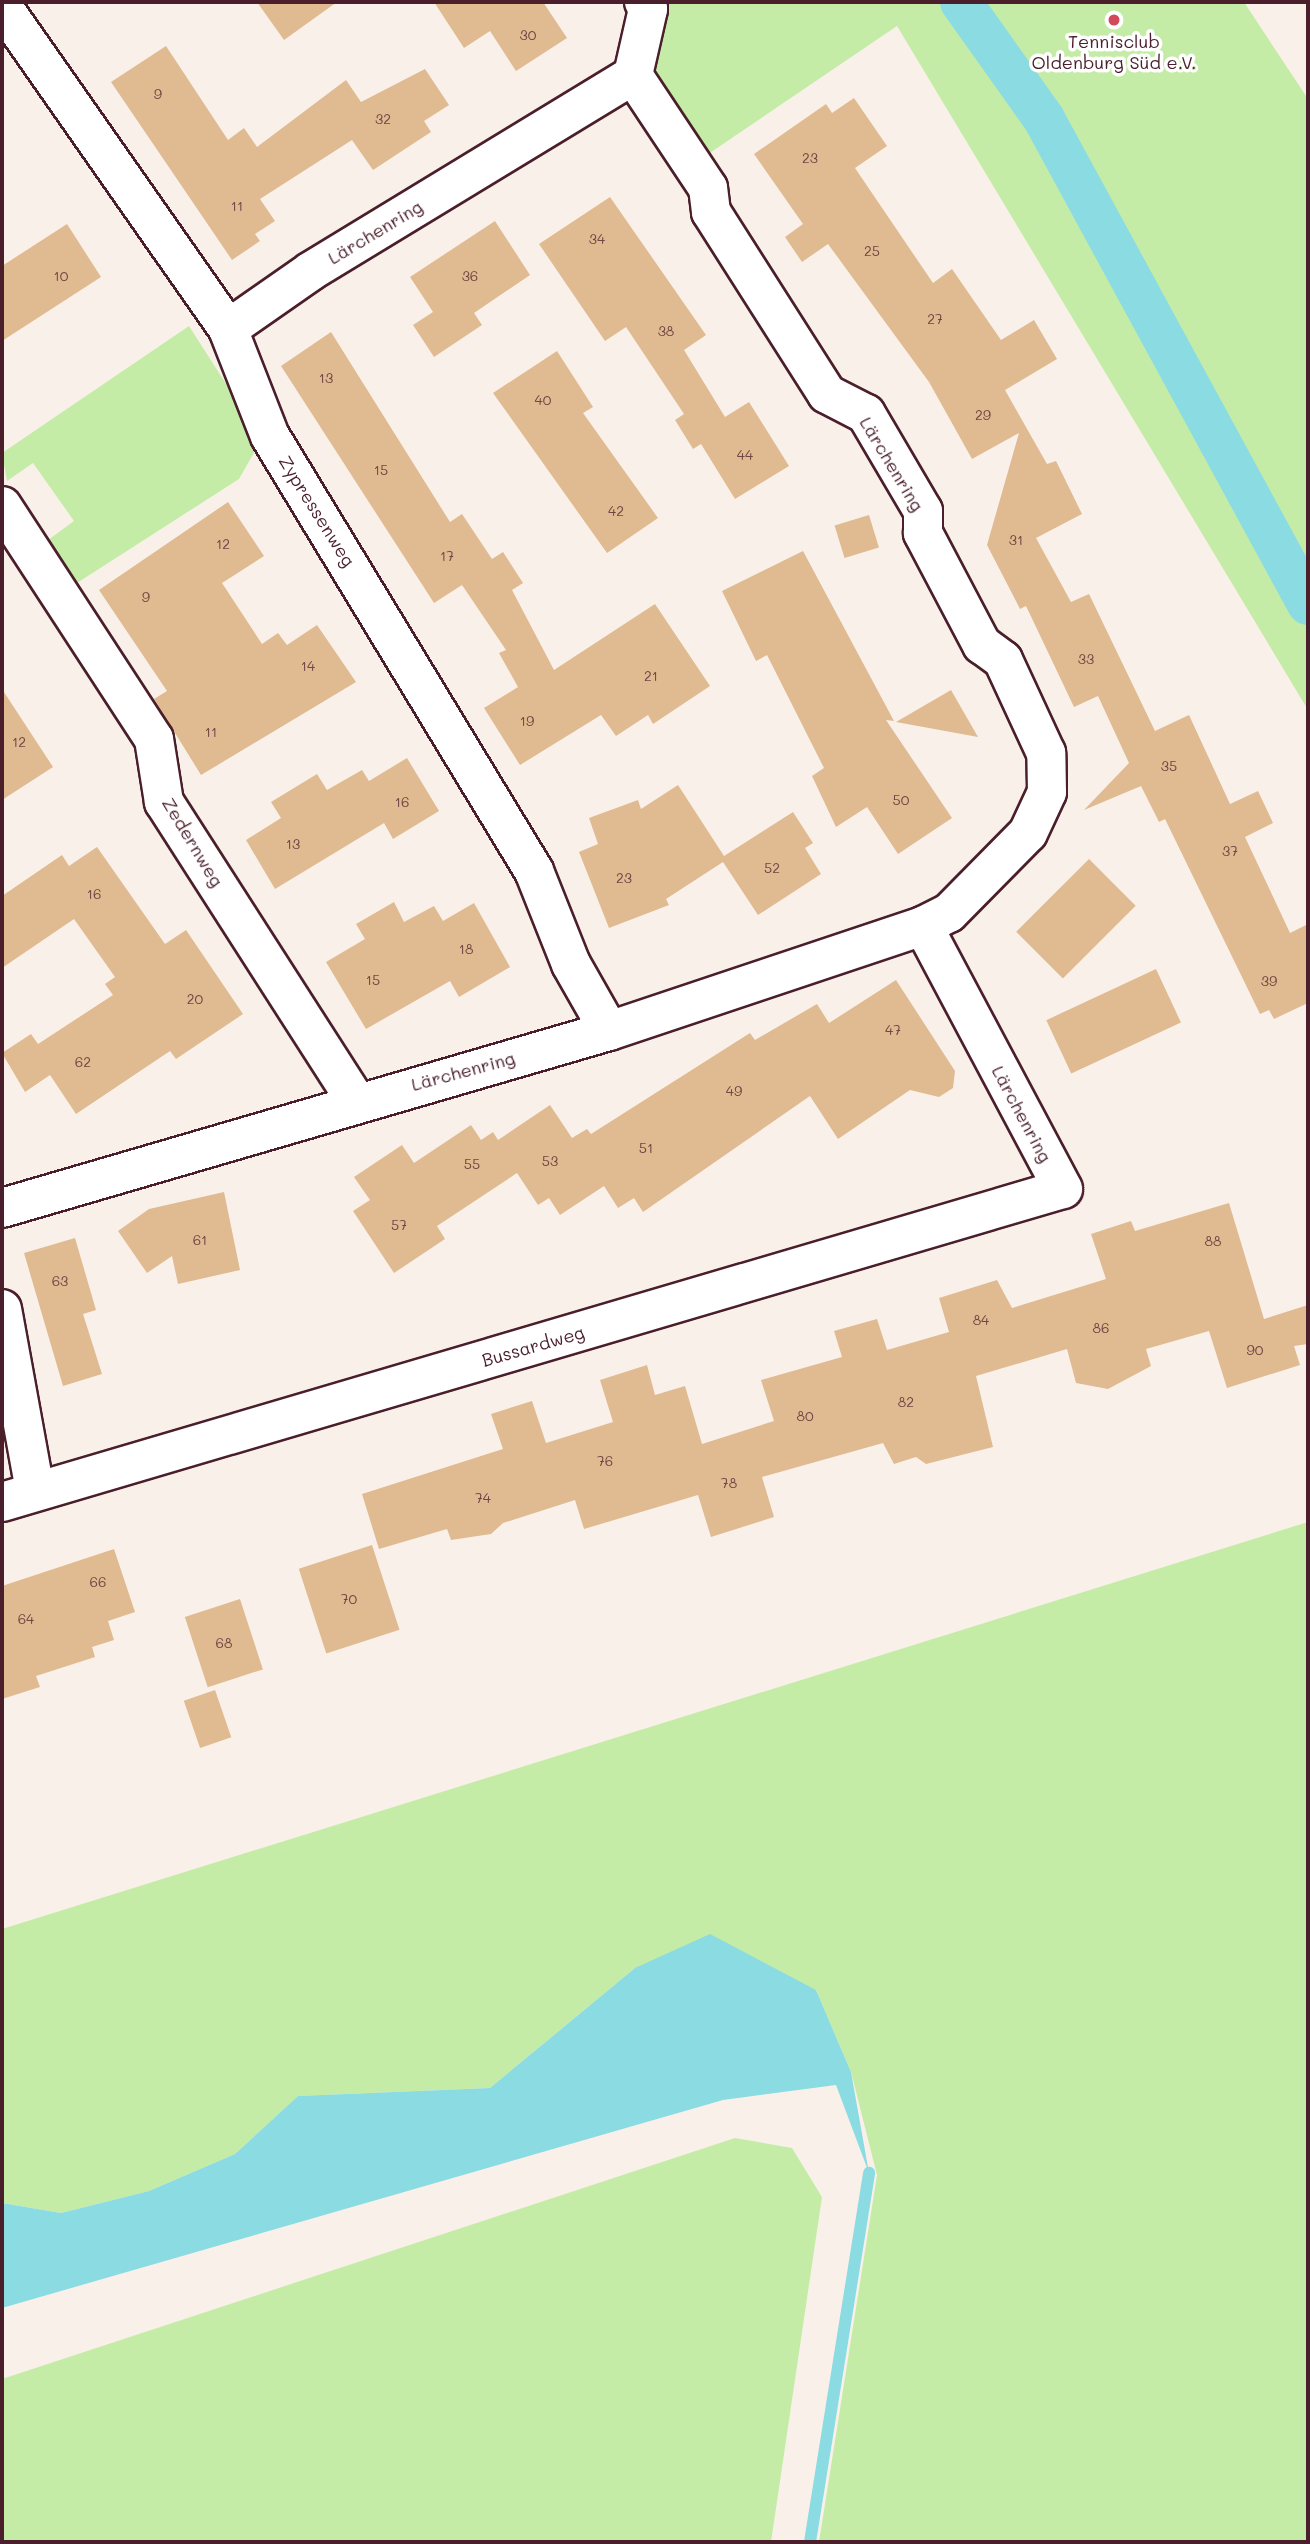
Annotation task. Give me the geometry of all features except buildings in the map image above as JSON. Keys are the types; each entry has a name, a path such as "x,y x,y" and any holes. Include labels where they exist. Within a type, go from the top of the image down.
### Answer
{"street":[{"path":"633,75 648,9 644,2"},
{"name":"Zypressenweg","path":"2,6 228,330 270,436 534,871 571,964 609,1031"},
{"name":"Lärchenring","path":"2,1208 356,1101 609,1031 923,926 949,913 1028,833 1046,792 1046,753 1003,660 982,645 923,533 923,511 866,414 827,394 711,212 708,188 633,75 311,271 228,330"},
{"name":"Zedernweg","path":"2,506 154,739 164,802 356,1101"},
{"name":"Lärchenring","path":"923,926 1063,1189"},
{"name":"Bussardweg","path":"18,1496 1063,1189"},
{"path":"2,1309 18,1496"}],"green space":[{"path":"644,2 1244,2 1308,99 1308,710 897,26 692,165 633,75"},
{"path":"189,326 257,432 255,451 239,479 77,583 48,540 74,521 33,463 7,481 2,453"},
{"path":"1308,1522 1308,2542 819,2542 877,2175 851,2072 816,1990 635,1968 490,2088 298,2096 235,2154 149,2191 61,2213 2,2203 2,1929"},
{"path":"735,2138 792,2148 822,2197 771,2542 2,2542 2,2379"}],"water":[{"path":"710,1934 816,1990 851,2072 869,2173 836,2085 723,2100 2,2308 2,2203 61,2213 149,2191 235,2154 298,2096 490,2088 635,1968"}],"waterway":[{"path":"961,2 1044,119 1308,604"},
{"path":"810,2542 869,2173"}],"place":[{"name":"Tennisclub Oldenburg Süd e.V.","path":"1114,20"}]}
